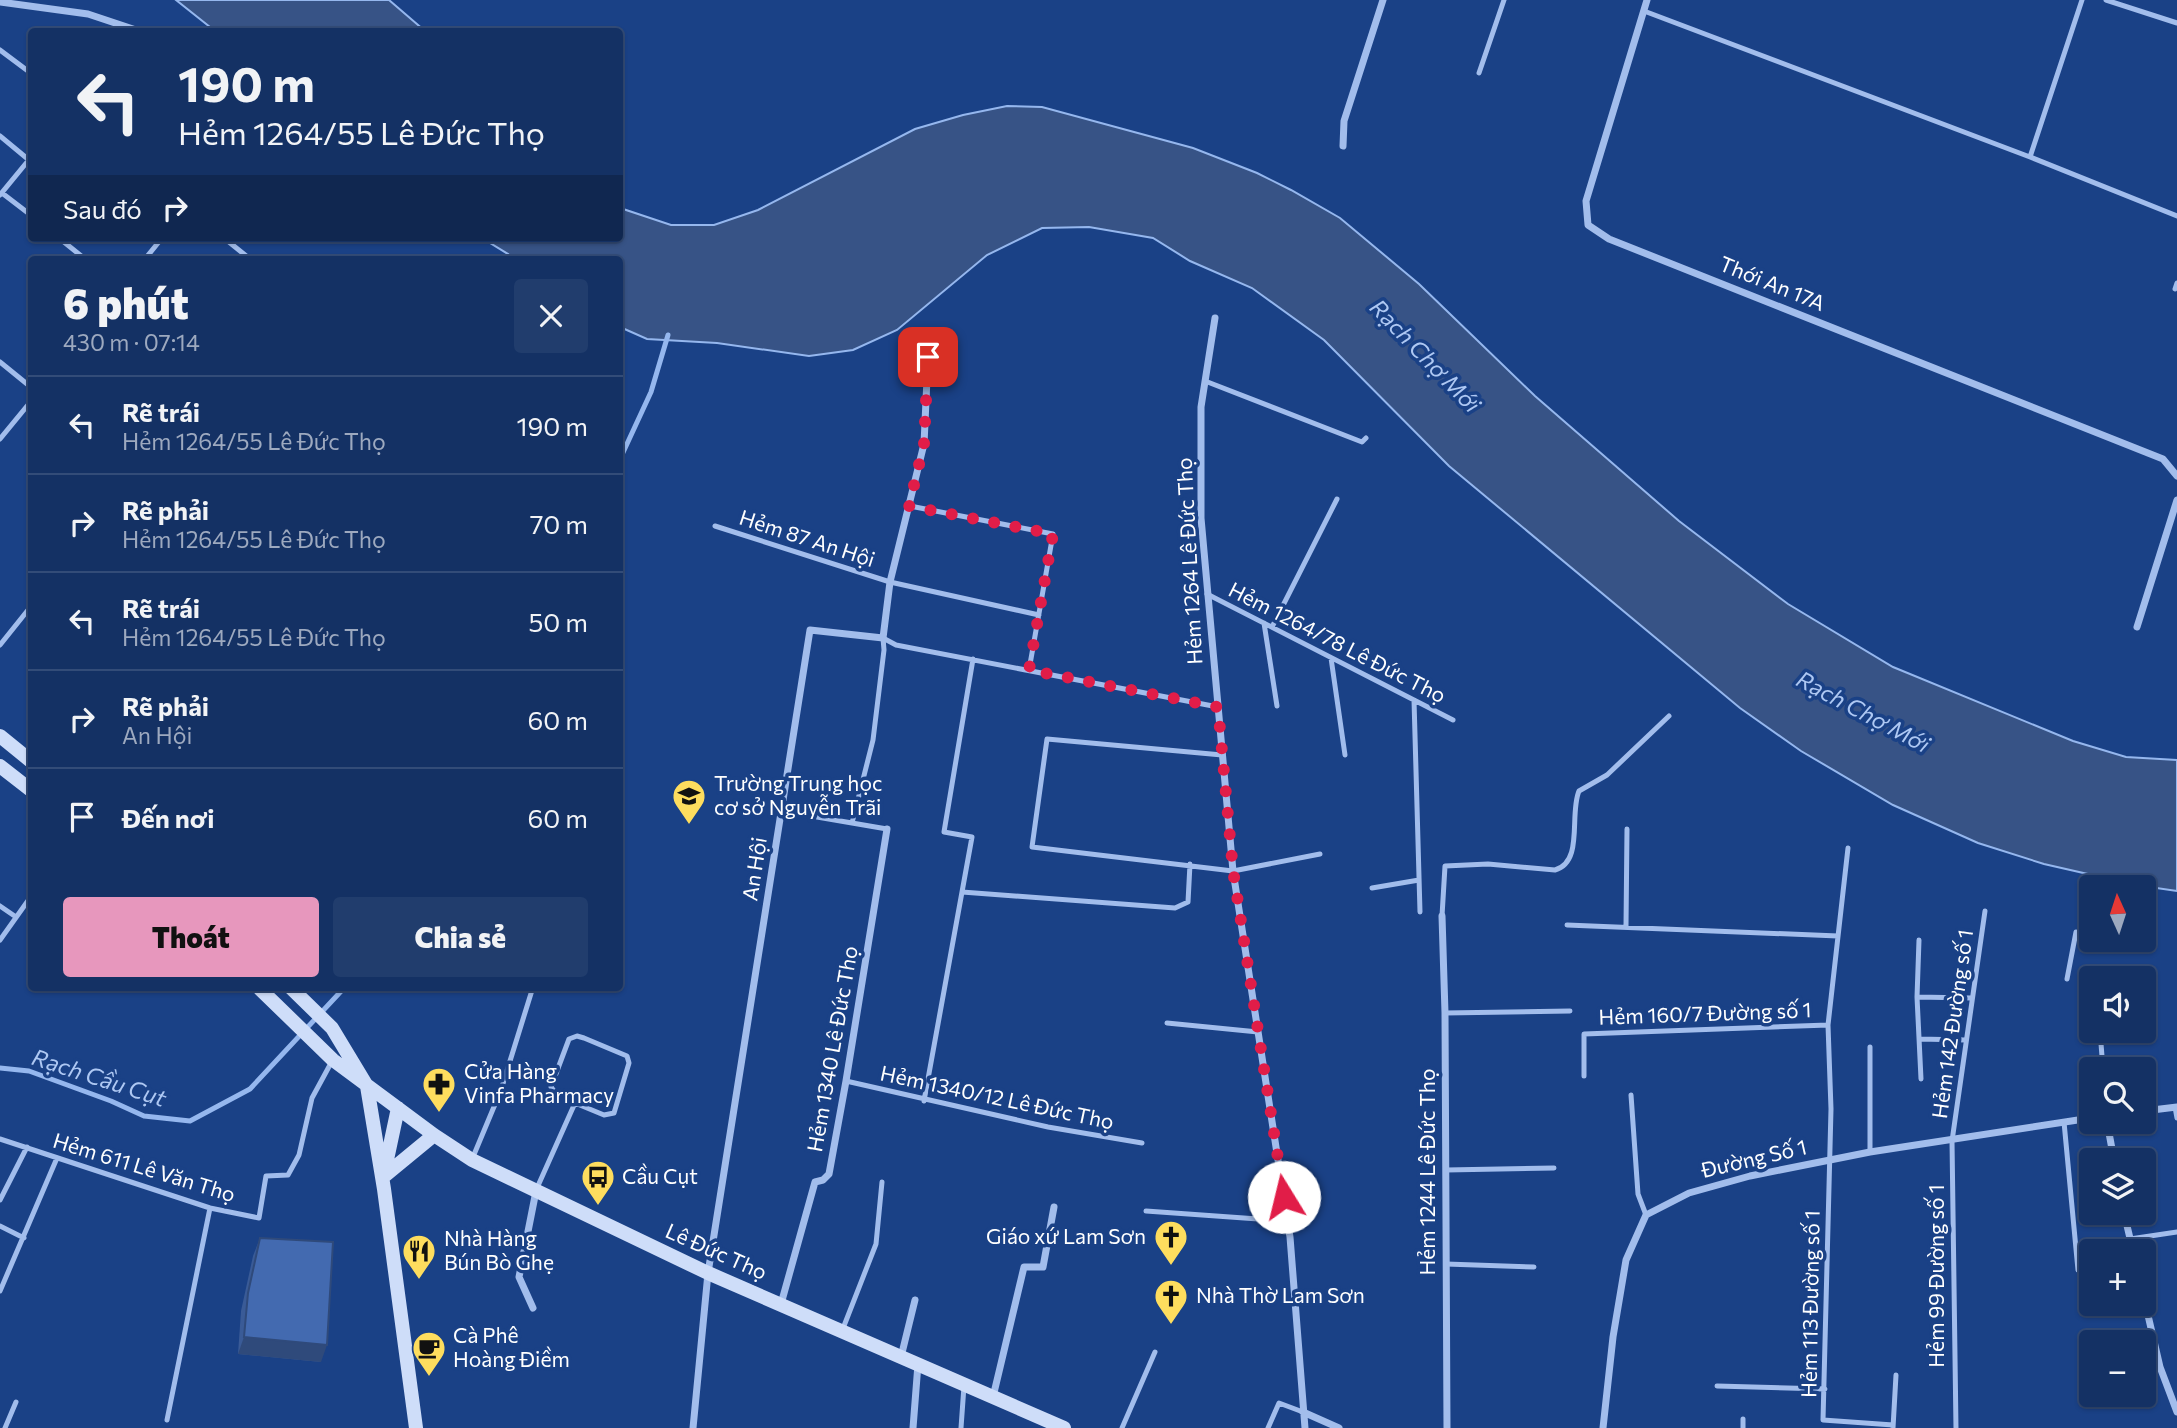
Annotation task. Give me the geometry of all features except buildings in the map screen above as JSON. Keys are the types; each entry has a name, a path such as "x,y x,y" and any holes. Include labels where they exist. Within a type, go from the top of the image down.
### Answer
{"main road":[{"path":"0,736 28,759"},
{"path":"0,766 28,788"},
{"name":"Lê Đức Thọ","path":"262,991 333,1060 472,1160 708,1273 1064,1428"},
{"name":"Lê Đức Thọ","path":"294,991 332,1028 367,1086"},
{"path":"367,1086 383,1177 416,1428"},
{"path":"383,1177 398,1108"},
{"path":"383,1177 434,1135"}],"street":[{"path":"1343,146 1344,121 1383,0"},
{"name":"Thới An 17A","path":"1647,0 1586,201 1588,225 1609,239 2163,459 2177,476"},
{"path":"0,2 88,14 123,28"},
{"name":"Hẻm 1264 Lê Đức Thọ","path":"1215,318 1201,407 1201,519 1207,594 1233,870 1287,1221 1305,1428"},
{"path":"883,638 890,582 924,444 928,357"},
{"path":"2137,626 2177,500"},
{"name":"An Hội","path":"693,1428 708,1273 810,630 883,638"},
{"name":"Hẻm 1340 Lê Đức Thọ","path":"782,1304 815,1182 823,1180 829,1174 887,830"},
{"name":"Hẻm 1244 Lê Đức Thọ","path":"1442,916 1447,1428"},
{"path":"2156,1110 2176,1107"},
{"name":"Đường Số 1","path":"1646,1215 1689,1193 1750,1176 1870,1152 2079,1120"},
{"path":"533,1308 519,1277 536,1191"},
{"path":"993,1396 1024,1267 1043,1267 1054,1207"},
{"path":"1603,1428 1613,1337 1626,1260 1646,1215"},
{"path":"2127,1225 2130,1239"},
{"path":"901,1357 915,1300"},
{"path":"2148,1316 2160,1367 2177,1412"},
{"path":"913,1428 918,1364"},
{"path":"1303,1412 1339,1428"}],"lane":[{"path":"1479,73 1504,0"},
{"path":"2030,158 2082,0"},
{"path":"2106,0 2177,23"},
{"path":"1644,11 2177,216"},
{"path":"0,50 28,71"},
{"path":"0,136 28,157"},
{"path":"28,160 1,194 28,213"},
{"path":"64,242 81,256"},
{"path":"147,256 159,242"},
{"path":"229,242 246,256"},
{"path":"0,362 28,385"},
{"path":"1205,381 1362,442 1366,438"},
{"path":"0,439 28,405"},
{"path":"1272,627 1337,499"},
{"path":"909,506 1053,534 1029,670"},
{"name":"Hẻm 87 An Hội","path":"715,526 890,582 1039,615"},
{"name":"Hẻm 1264/78 Lê Đức Thọ","path":"1207,594 1453,720"},
{"path":"0,645 28,610"},
{"path":"1264,623 1277,706"},
{"path":"883,638 896,645 1218,707"},
{"path":"852,823 873,740 884,650 883,638"},
{"path":"1331,658 1345,755"},
{"path":"924,1101 972,837 944,832 973,659"},
{"path":"1414,700 1420,912"},
{"path":"1442,916 1445,866 1488,864 1555,870 1564,866 1572,853 1579,791 1608,775 1669,716"},
{"path":"1222,755 1047,739 1032,847 1233,870 1320,854"},
{"path":"782,811 887,830"},
{"path":"1626,926 1628,829"},
{"name":"Hẻm 113 Đường số 1","path":"1847,848 1828,1025 1831,1109 1823,1420 1893,1427 1896,1375"},
{"path":"962,892 1175,908 1188,902 1190,864"},
{"path":"1372,888 1419,880"},
{"path":"0,940 28,900"},
{"path":"0,906 16,917"},
{"name":"Hẻm 142 Đường số 1","path":"1952,1141 1985,911"},
{"path":"1567,925 1838,936"},
{"path":"2067,979 2076,932"},
{"path":"1919,940 1917,997 1921,1079"},
{"path":"472,1160 501,1090 532,991"},
{"path":"1917,997 1972,998"},
{"path":"1445,1013 1570,1011"},
{"path":"1167,1023 1258,1032"},
{"name":"Hẻm 160/7 Đường số 1","path":"1584,1076 1584,1034 1828,1025"},
{"path":"577,1036 584,1038 627,1056 629,1063 614,1113 604,1115 575,1103 551,1087 569,1039 577,1036"},
{"path":"1919,1039 1966,1040"},
{"path":"1870,1047 1870,1152"},
{"name":"Hẻm 611 Lê Văn Thọ","path":"0,1139 210,1208 260,1218 266,1176 288,1175 294,1165 312,1098 333,1060"},
{"name":"Hẻm 1340/12 Lê Đức Thọ","path":"846,1082 1048,1127 1142,1143"},
{"path":"1631,1095 1639,1194 1646,1215"},
{"path":"536,1191 575,1103"},
{"path":"2176,1107 2177,1118"},
{"path":"2064,1122 2079,1270"},
{"name":"Hẻm 99 Đường số 1","path":"1952,1141 1955,1428"},
{"path":"0,1200 27,1147"},
{"path":"0,1291 57,1157"},
{"path":"1446,1170 1554,1168"},
{"path":"842,1331 876,1244 881,1182"},
{"path":"167,1420 210,1208"},
{"path":"1146,1210 1287,1221"},
{"path":"0,1226 24,1238"},
{"path":"2130,1239 2177,1232"},
{"path":"1446,1264 1534,1267"},
{"path":"1122,1428 1154,1352"},
{"path":"961,1428 965,1384"},
{"path":"1717,1386 1825,1389"},
{"path":"5,1428 16,1402"},
{"path":"1268,1428 1279,1403 1303,1412"},
{"path":"1743,1419 1743,1428"}],"water":[{"path":"176,0 389,0 422,28 211,28"},
{"name":"Rạch Chợ Mới","path":"1007,106 1042,107 1193,148 1257,173 1340,218 1419,284 1535,396 1679,521 1788,604 1893,667 2073,741 2126,757 2177,760 2177,891 2156,888 2156,875 2092,875 2044,864 1978,843 1893,805 1801,751 1740,708 1449,466 1324,340 1252,288 1190,261 1153,238 1089,227 1042,228 987,255 897,330 853,350 809,356 717,343 647,339 623,328 623,256 511,256 488,242 623,242 623,209 671,225 714,225 758,210 915,129"}],"waterway":[{"name":"Rạch Cầu Cụt","path":"623,453 651,392 668,335"},
{"name":"Rạch Cầu Cụt","path":"0,1068 29,1071 144,1116 190,1121 250,1089 341,991"}],"place":[{"name":"Trường Trung học cơ sở Nguyễn Trãi","path":"689,826"},
{"name":"Cửa Hàng Vinfa Pharmacy","path":"439,1114"},
{"name":"Cầu Cụt","path":"598,1207"},
{"name":"Giáo xứ Lam Sơn","path":"1171,1267"},
{"name":"Nhà Hàng Bún Bò Ghẹ","path":"419,1281"},
{"name":"Nhà Thờ Lam Sơn","path":"1171,1326"},
{"name":"Cà Phê Hoàng Điềm","path":"429,1378"}],"route":[{"path":"928,357 924,444 909,506 1053,534 1029,670 1218,707 1233,870 1284,1197"}]}
